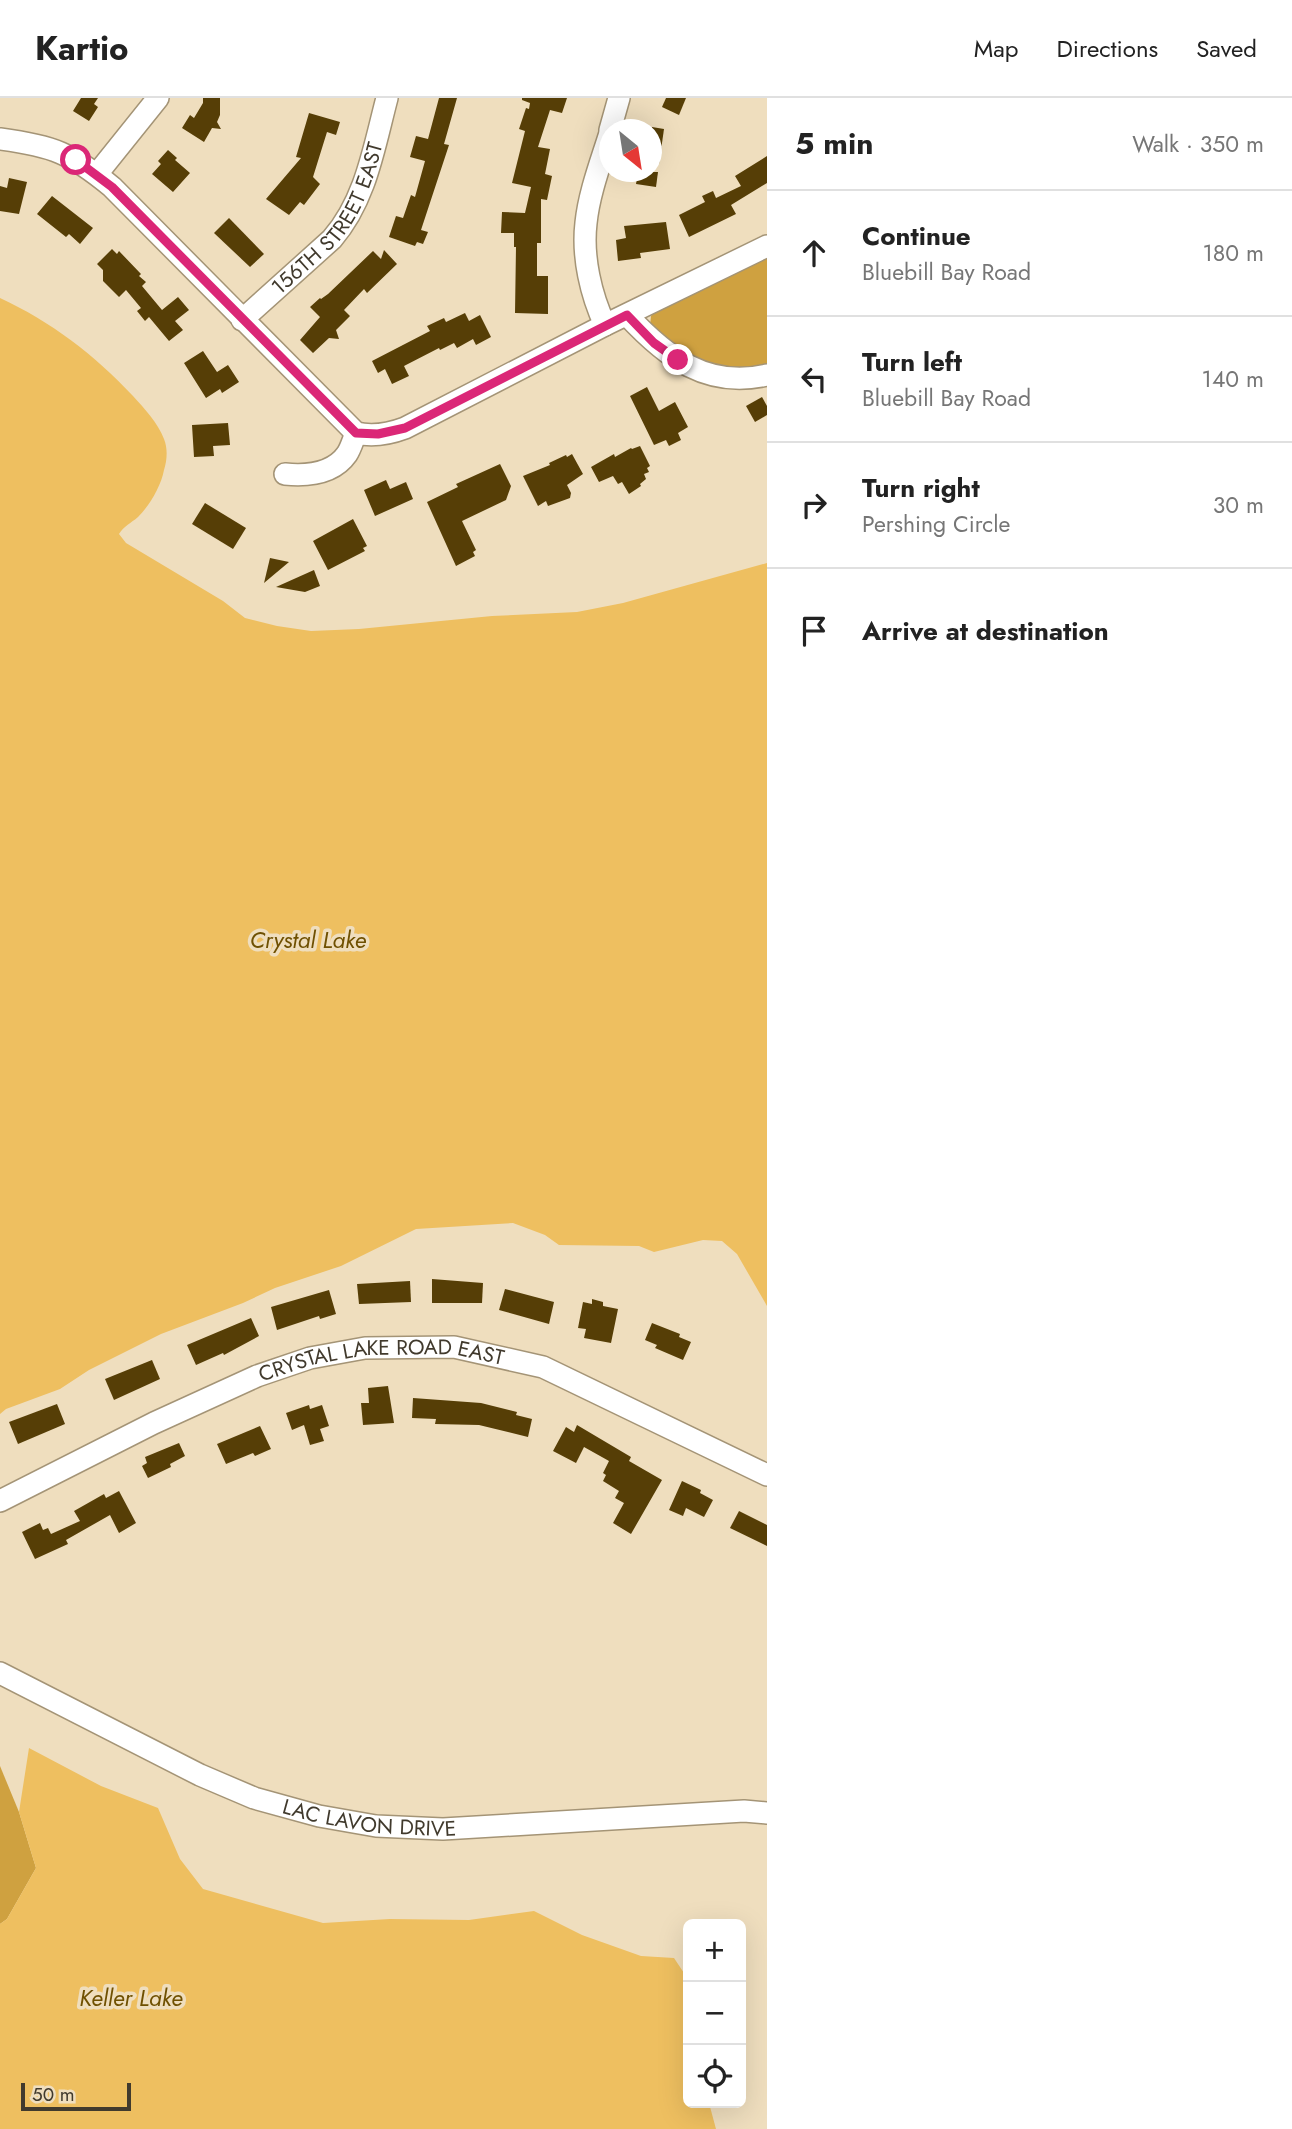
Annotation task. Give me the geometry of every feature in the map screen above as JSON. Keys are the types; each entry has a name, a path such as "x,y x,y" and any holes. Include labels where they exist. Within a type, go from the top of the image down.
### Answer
{"street":[{"path":"97,174 158,98"},
{"name":"156TH STREET EAST","path":"242,320 332,239 347,220 365,180 387,98"},
{"path":"613,119 619,98"},
{"path":"0,139 53,149 97,174 356,433 378,434 405,428 767,246"},
{"path":"599,174 586,224 591,284 606,325"},
{"path":"627,315 654,343 691,367 723,378 767,375"},
{"path":"285,474 306,476 341,461 356,433"},
{"name":"CRYSTAL LAKE ROAD EAST","path":"0,1501 154,1423 257,1376 310,1358 365,1348 454,1347 543,1367 767,1475"},
{"name":"LAC LAVON DRIVE","path":"0,1673 200,1775 254,1798 318,1816 376,1826 443,1829 744,1811 767,1813"}],"shaded area":[{"path":"767,255 767,368 725,371 682,355 650,326 651,316 655,311"},
{"path":"0,1766 19,1812 36,1868 7,1919 0,1924"}],"water":[{"name":"Crystal Lake","path":"0,298 37,317 87,353 133,396 161,433 167,455 160,482 142,512 119,534 126,543 223,601 245,618 311,631 577,612 623,603 767,563 767,1306 737,1254 722,1241 703,1240 654,1252 639,1246 559,1245 545,1235 513,1223 416,1229 341,1266 275,1288 161,1334 89,1370 60,1389 6,1409 0,1414"},
{"name":"Keller Lake","path":"29,1748 101,1786 158,1808 180,1859 203,1889 323,1923 390,1919 469,1920 534,1911 582,1935 641,1956 674,1958 683,1972 683,2108 710,2108 716,2129 0,2129 0,1924 7,1919 36,1868 19,1812"}],"building":[{"path":"81,98 98,98 94,104 98,107 89,121 73,111"},
{"path":"203,98 220,98 220,115 217,122 221,129 212,128 204,142 182,128 190,115 194,118"},
{"path":"439,98 457,98 444,144 449,145 421,230 428,232 423,244 417,242 415,246 389,237 396,216 403,218 411,195 415,197 425,161 410,157 416,136 428,139"},
{"path":"522,98 567,98 562,113 550,110 538,147 550,149 545,174 552,176 547,200 541,199 541,243 537,243 537,276 548,276 548,314 515,313 514,233 501,233 502,212 525,213 531,187 512,183 525,131 519,129 530,103"},
{"path":"666,98 686,98 679,115 662,107"},
{"path":"309,113 340,122 336,135 327,132 313,177 320,184 304,205 300,202 289,215 266,199 301,158 296,157"},
{"path":"168,150 190,173 173,192 152,174 161,164 158,161"},
{"path":"767,156 767,183 731,205 736,214 689,237 679,215 705,202 702,196 713,191 716,198 741,186 735,176"},
{"path":"9,178 27,182 19,214 0,211 0,186 7,188"},
{"path":"636,182 657,182 656,187"},
{"path":"52,196 93,228 80,244 69,234 66,237 37,214"},
{"path":"229,218 264,254 250,267 214,233"},
{"path":"666,222 670,249 640,253 641,258 618,261 616,240 626,238 624,226"},
{"path":"112,249 117,254 119,251 141,274 139,276 146,282 142,286 162,310 178,297 189,310 175,321 183,330 169,341 149,317 145,321 137,311 141,308 126,290 119,297 103,281 103,270 97,264"},
{"path":"384,250 397,264 367,293 364,289 344,310 350,316 336,330 339,339 329,338 313,353 300,340 320,317 310,307 328,294 373,251 381,259"},
{"path":"465,313 469,321 480,315 491,337 476,345 473,339 457,348 454,343 440,350 439,348 404,366 409,376 392,384 385,369 378,373 372,361 430,331 427,326 444,318 446,322"},
{"path":"203,351 217,372 228,365 239,382 222,393 220,389 206,398 184,363"},
{"path":"647,387 659,411 675,402 688,427 678,433 681,440 669,446 666,440 654,445 630,396"},
{"path":"762,397 767,406 767,415 755,422 746,406"},
{"path":"228,423 230,445 213,446 214,456 194,457 192,425"},
{"path":"640,446 650,466 647,468 649,472 644,474 646,479 641,486 629,494 622,482 618,484 613,476 599,482 591,467 614,454 615,457"},
{"path":"572,454 583,474 567,485 570,498 548,506 546,501 538,506 523,476"},
{"path":"500,464 511,486 506,500 462,521 476,550 473,552 475,556 456,566 427,502 458,487 456,484"},
{"path":"386,480 390,489 406,482 413,499 375,516 364,490"},
{"path":"205,503 246,528 233,549 192,524"},
{"path":"353,519 367,546 363,548 365,551 328,570 313,541"},
{"path":"270,558 289,562 264,583"},
{"path":"314,570 320,586 305,592 276,587"},
{"path":"432,1279 483,1283 482,1303 432,1303"},
{"path":"410,1281 411,1302 359,1304 357,1284"},
{"path":"505,1289 554,1302 549,1324 499,1310"},
{"path":"329,1290 336,1314 320,1319 319,1316 277,1330 271,1307"},
{"path":"592,1299 603,1302 603,1306 618,1309 611,1343 584,1338 586,1329 578,1328 583,1302 592,1304"},
{"path":"251,1318 259,1336 224,1355 223,1353 196,1365 187,1345"},
{"path":"652,1323 680,1334 679,1337 691,1342 683,1360 655,1348 657,1345 645,1340"},
{"path":"152,1360 160,1379 114,1400 105,1379"},
{"path":"388,1386 394,1423 363,1425 361,1403 369,1403 368,1388"},
{"path":"413,1398 481,1403 517,1412 516,1415 532,1419 528,1437 479,1425 435,1424 436,1419 412,1418"},
{"path":"57,1404 65,1424 18,1444 9,1422"},
{"path":"309,1405 310,1409 322,1405 329,1426 320,1429 324,1441 310,1445 304,1425 292,1430 286,1413"},
{"path":"577,1425 631,1457 629,1461 662,1480 631,1534 613,1523 624,1503 615,1498 619,1491 603,1481 606,1475 603,1473 609,1461 584,1447 576,1463 553,1451 566,1427 574,1432"},
{"path":"260,1426 271,1449 226,1464 217,1444"},
{"path":"179,1443 185,1456 170,1464 171,1467 148,1478 142,1466 147,1463 145,1457"},
{"path":"682,1481 701,1490 700,1493 713,1500 704,1517 686,1508 683,1516 669,1510"},
{"path":"119,1491 136,1523 119,1533 110,1515 66,1540 68,1544 35,1559 22,1532 40,1523 43,1530 48,1528 51,1534 80,1521 74,1511 104,1494 106,1498"},
{"path":"739,1511 767,1525 767,1546 730,1528"}],"route":[{"path":"76,160 112,187 356,433 378,434 405,428 627,315 654,343 678,360"}]}
